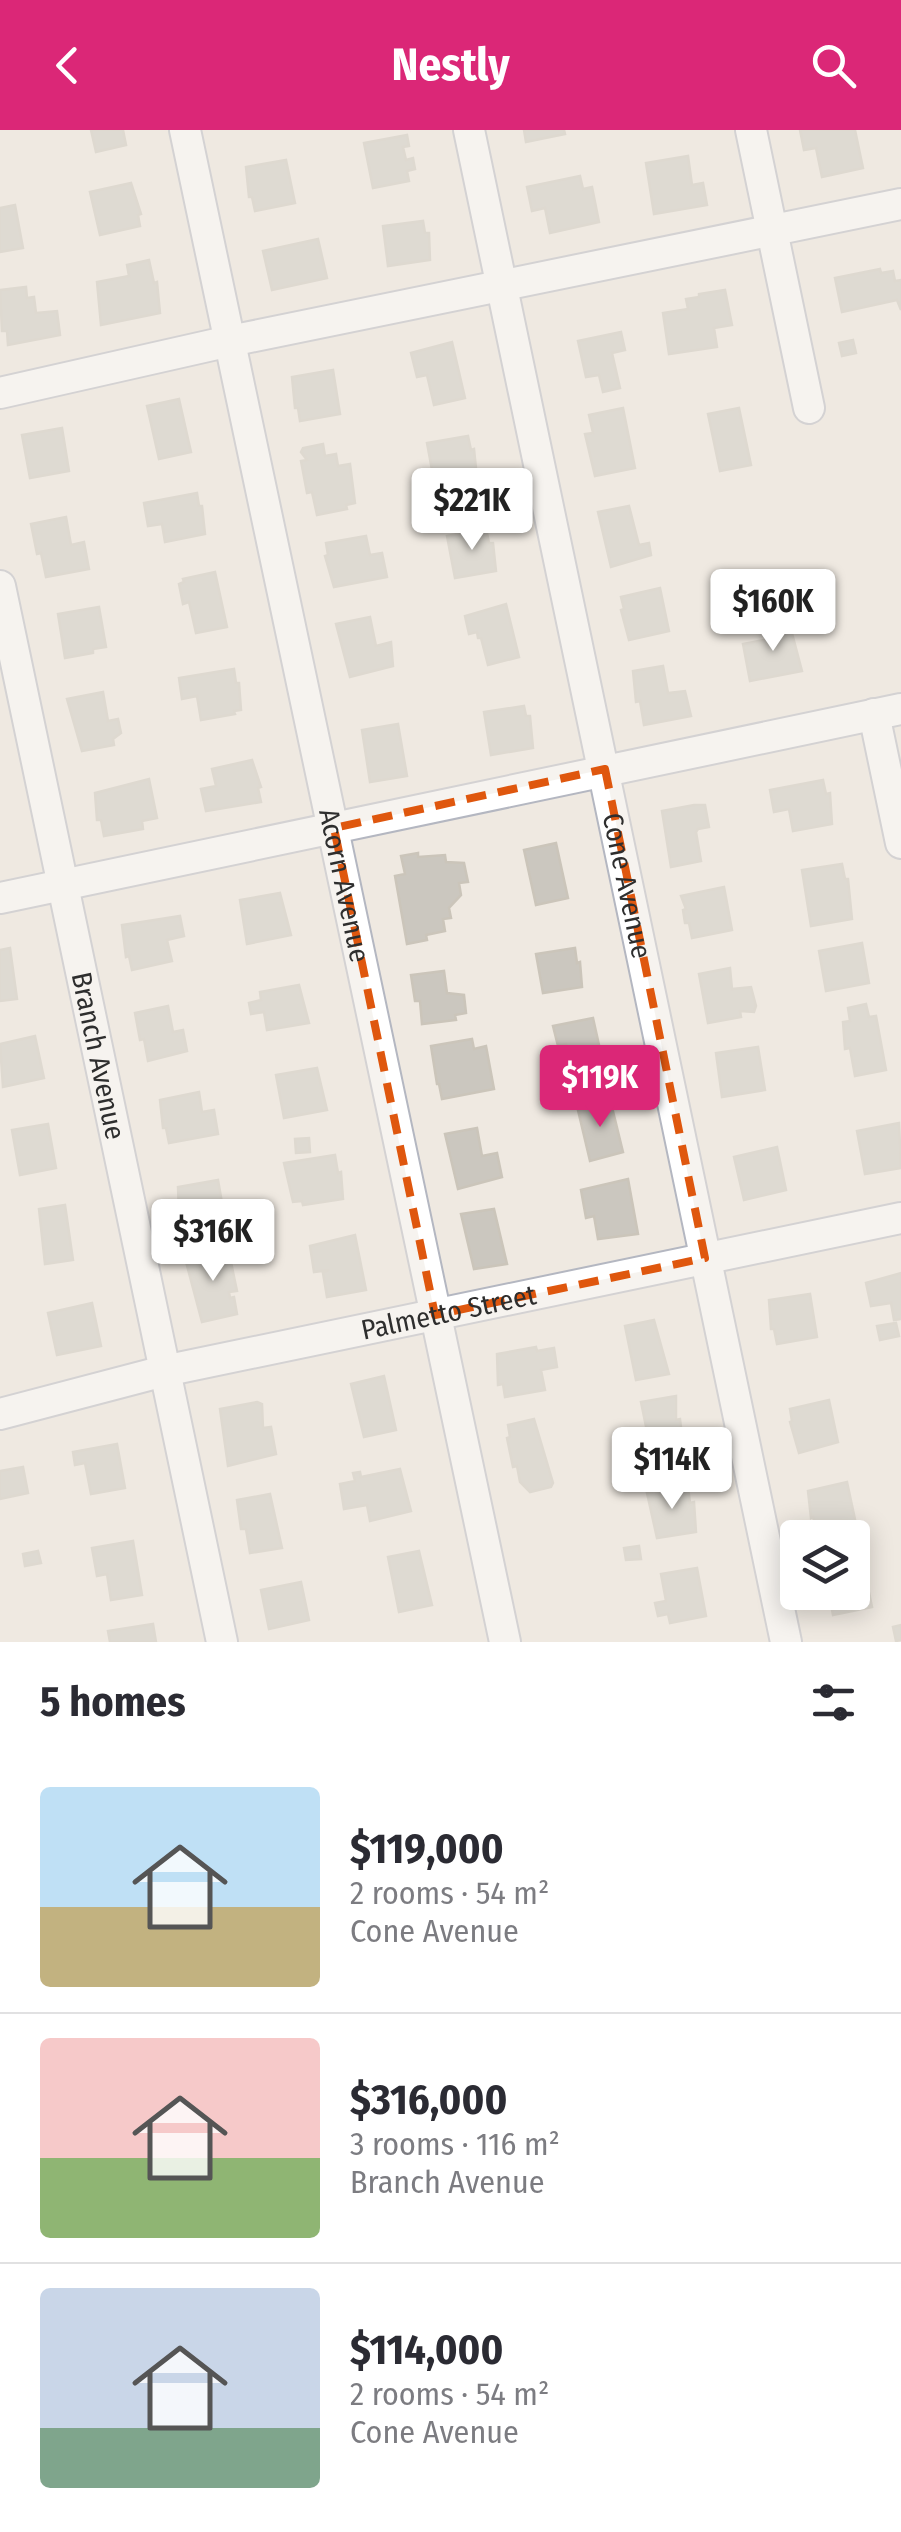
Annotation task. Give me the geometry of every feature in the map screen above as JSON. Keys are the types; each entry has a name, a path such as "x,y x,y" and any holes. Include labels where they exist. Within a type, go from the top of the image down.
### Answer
{"street":[{"name":"Acorn Avenue","path":"185,130 505,1642"},
{"name":"Cone Avenue","path":"468,130 786,1642"},
{"path":"751,130 809,408"},
{"path":"0,392 901,204"},
{"name":"Branch Avenue","path":"0,586 222,1642"},
{"path":"0,898 888,711 901,843"},
{"name":"Palmetto Street","path":"0,1414 164,1371 901,1218"}],"highlighted area":[{"path":"605,769 705,1258 435,1315 334,828"}],"building":[{"path":"91,130 123,130 126,145 96,152"},
{"path":"524,130 564,130 565,134 526,142"},
{"path":"800,130 855,130 863,168 822,177 816,148 804,150"},
{"path":"407,135 409,146 403,147 406,160 413,158 415,169 407,171 409,181 373,188 364,143"},
{"path":"688,156 692,185 703,183 707,205 654,214 646,163"},
{"path":"286,160 295,203 255,211 249,197 246,167"},
{"path":"580,176 583,189 592,187 599,222 550,233 545,208 532,211 527,187"},
{"path":"131,183 141,214 140,226 100,235 90,192"},
{"path":"15,205 23,248 0,252 0,208"},
{"path":"423,221 425,233 429,233 430,260 388,266 383,226"},
{"path":"318,239 327,278 272,290 263,251"},
{"path":"149,260 154,283 157,282 160,313 101,325 97,282 129,276 127,265"},
{"path":"880,269 881,273 893,271 895,281 901,280 901,310 897,300 842,312 835,278"},
{"path":"26,287 27,298 34,297 36,313 57,311 60,335 8,345 7,331 2,331 0,290"},
{"path":"725,290 732,325 714,328 717,347 669,354 663,313 688,309 686,299 699,294"},
{"path":"621,332 625,350 612,353 620,388 603,392 599,375 586,377 578,341"},
{"path":"853,340 856,353 842,356 839,343"},
{"path":"452,342 465,398 434,405 427,375 417,377 411,353"},
{"path":"333,370 340,414 300,421 292,377"},
{"path":"179,399 191,452 159,459 147,406"},
{"path":"623,408 635,468 595,476 585,434 593,433 589,415"},
{"path":"739,408 751,465 720,471 708,414"},
{"path":"62,428 69,471 30,478 22,435"},
{"path":"468,436 471,450 474,449 477,478 435,486 427,443"},
{"path":"323,444 325,456 336,454 338,466 350,464 355,503 346,505 347,509 317,515 312,492 307,493 301,461 307,460 301,452 303,448"},
{"path":"197,493 205,534 165,542 162,524 148,526 144,503"},
{"path":"629,506 639,545 649,543 651,555 611,567 598,512"},
{"path":"66,517 71,545 84,542 89,569 46,577 31,524"},
{"path":"486,528 489,543 493,543 496,571 455,578 447,536"},
{"path":"366,536 370,555 382,553 387,577 334,587 325,556 326,543"},
{"path":"215,572 227,627 196,633 189,602 183,604 179,584 183,579"},
{"path":"660,588 669,631 629,640 621,597"},
{"path":"506,604 519,657 488,665 481,638 477,632 469,634 465,616"},
{"path":"99,607 106,647 65,658 58,614"},
{"path":"822,612 824,624 807,627 805,615"},
{"path":"370,617 376,646 391,642 393,666 350,677 336,624"},
{"path":"788,618 802,671 750,681 743,644 774,638 771,622"},
{"path":"663,666 668,693 685,691 691,716 644,725 640,701 636,702 633,671"},
{"path":"234,669 241,710 201,720 197,696 182,699 179,678"},
{"path":"103,692 108,721 118,719 121,733 113,739 114,745 82,751 67,699"},
{"path":"524,706 526,716 530,716 533,748 491,755 484,712"},
{"path":"398,724 407,776 370,782 362,730"},
{"path":"252,760 261,787 261,802 206,811 201,789 216,786 212,769"},
{"path":"149,779 157,818 142,821 143,829 104,836 101,820 97,820 95,793"},
{"path":"823,780 826,794 830,793 832,824 793,831 789,809 774,812 770,790"},
{"path":"705,805 709,827 696,832 701,861 671,867 662,811"},
{"path":"556,843 568,898 536,905 524,850"},
{"path":"418,853 418,857 445,855 446,862 464,863 468,882 459,883 461,895 449,908 451,918 443,919 445,931 407,944 395,876 405,874 401,856"},
{"path":"842,864 848,879 852,919 811,926 802,870"},
{"path":"724,887 732,930 692,938 681,896"},
{"path":"280,893 291,935 247,944 240,900"},
{"path":"180,916 184,936 167,940 172,961 132,970 129,956 126,957 122,925"},
{"path":"862,943 869,983 826,991 819,951"},
{"path":"10,948 17,999 0,1001 0,950"},
{"path":"575,948 582,987 543,993 536,954"},
{"path":"730,968 732,989 751,987 754,1012 740,1011 741,1017 708,1023 699,974"},
{"path":"444,971 447,993 464,995 466,1013 455,1015 456,1020 422,1024 420,1001 415,1001 411,975"},
{"path":"299,985 309,1023 267,1030 264,1012 251,1014 249,1003 261,1000 260,992"},
{"path":"866,1004 869,1017 876,1016 886,1070 855,1076 850,1048 845,1049 843,1022 850,1021 848,1008"},
{"path":"168,1006 173,1032 183,1030 187,1051 148,1061 135,1013"},
{"path":"593,1018 605,1072 574,1079 566,1044 558,1046 553,1026"},
{"path":"35,1036 44,1078 3,1087 0,1044"},
{"path":"472,1039 474,1049 486,1046 494,1089 442,1099 431,1046"},
{"path":"758,1047 765,1090 722,1097 716,1053"},
{"path":"317,1068 327,1110 284,1118 276,1075"},
{"path":"199,1092 202,1112 214,1110 218,1134 169,1143 160,1100"},
{"path":"610,1099 623,1152 590,1161 577,1106"},
{"path":"899,1123 901,1168 865,1174 857,1131"},
{"path":"48,1124 56,1168 20,1175 12,1130"},
{"path":"477,1128 482,1156 497,1153 502,1177 458,1189 445,1134"},
{"path":"309,1138 310,1152 296,1153 295,1139"},
{"path":"777,1147 786,1190 744,1200 734,1157"},
{"path":"335,1155 343,1199 303,1205 302,1201 293,1202 284,1163"},
{"path":"628,1179 638,1234 598,1239 594,1216 586,1218 581,1190"},
{"path":"218,1180 225,1220 186,1229 183,1213 179,1214 178,1187"},
{"path":"65,1205 73,1260 45,1264 39,1209"},
{"path":"494,1209 507,1264 474,1269 461,1214"},
{"path":"355,1235 366,1290 327,1297 323,1273 329,1270 314,1272 310,1246"},
{"path":"228,1248 237,1291 229,1292 237,1314 202,1322 185,1258"},
{"path":"901,1273 901,1319 894,1320 891,1303 871,1306 866,1283"},
{"path":"810,1294 817,1337 777,1344 771,1329 769,1300"},
{"path":"92,1303 101,1346 57,1355 48,1313"},
{"path":"654,1320 669,1374 636,1380 625,1326"},
{"path":"896,1323 899,1336 880,1340 877,1326"},
{"path":"536,1347 537,1351 554,1348 557,1367 541,1370 545,1390 505,1397 503,1384 498,1385 497,1354"},
{"path":"384,1376 396,1430 364,1437 351,1384"},
{"path":"676,1396 676,1420 680,1419 684,1452 652,1456 641,1402"},
{"path":"829,1400 838,1442 799,1453 790,1409"},
{"path":"262,1404 263,1428 271,1427 276,1454 228,1466 220,1409"},
{"path":"534,1419 553,1483 530,1492 520,1482 517,1466 513,1467 507,1438 508,1425"},
{"path":"117,1444 125,1488 91,1494 85,1463 75,1465 73,1452"},
{"path":"23,1467 28,1493 0,1499 0,1471"},
{"path":"400,1469 411,1511 370,1521 367,1505 344,1509 340,1484 355,1481 353,1473 360,1472 361,1477"},
{"path":"847,1482 855,1520 814,1520 808,1491"},
{"path":"688,1487 690,1503 694,1502 696,1532 657,1538 647,1493"},
{"path":"270,1494 282,1548 250,1553 246,1529 241,1529 237,1500"},
{"path":"133,1541 142,1595 111,1600 107,1574 97,1576 92,1548"},
{"path":"639,1546 641,1559 626,1560 624,1548"},
{"path":"38,1551 41,1563 25,1566 23,1554"},
{"path":"419,1551 432,1605 399,1612 388,1557"},
{"path":"697,1568 706,1616 670,1623 668,1614 658,1616 655,1603 666,1601 661,1574"},
{"path":"301,1582 309,1620 269,1629 261,1590"},
{"path":"832,1610 857,1610 833,1615"},
{"path":"153,1624 156,1642 110,1642 108,1631"},
{"path":"901,1625 901,1640 896,1641 893,1627"}]}
